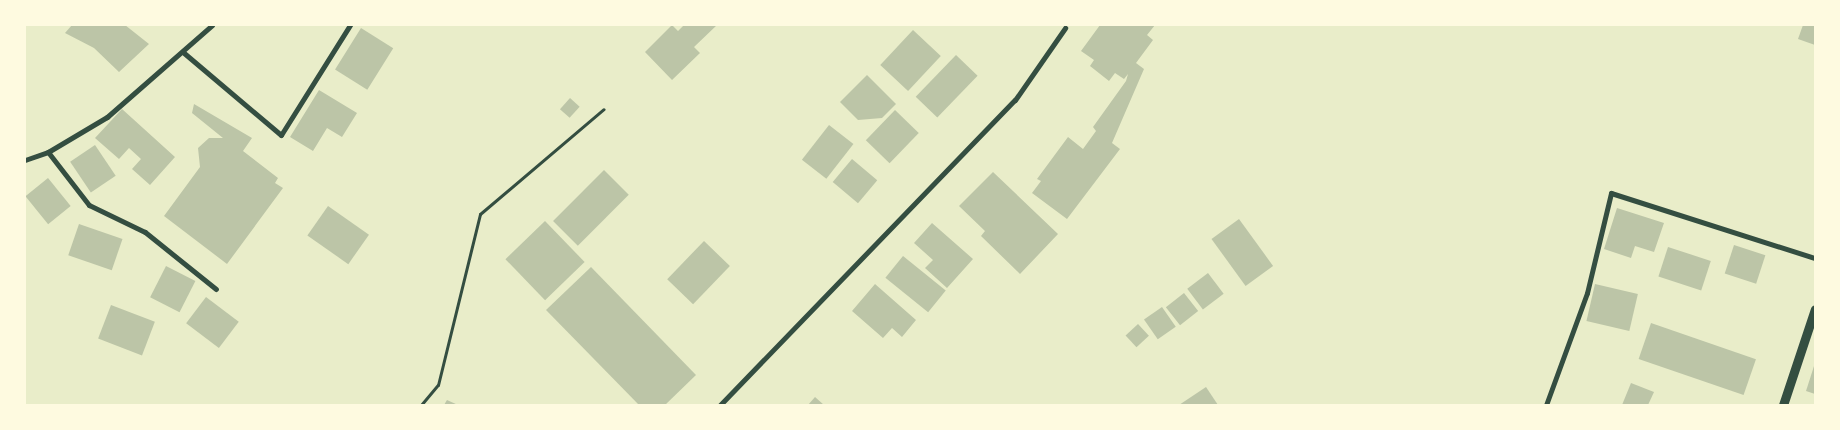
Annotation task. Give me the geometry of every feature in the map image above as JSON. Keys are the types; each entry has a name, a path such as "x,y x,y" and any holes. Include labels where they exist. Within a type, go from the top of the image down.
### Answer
{"street":[{"path":"25,160 48,152 108,117 184,53 212,25"},
{"path":"184,53 280,135 350,25"},
{"path":"720,405 1015,100 1064,28"},
{"path":"48,152 89,206 145,232 216,289"},
{"path":"1546,405 1587,293 1611,193 1815,258"},
{"path":"1783,405 1815,309"}],"path":[{"path":"422,405 438,385 480,214 604,109"}],"building":[{"path":"72,25 125,25 149,44 119,72 94,48 65,33"},
{"path":"672,25 678,31 684,25 717,25 694,47 700,53 672,80 645,52"},
{"path":"1100,25 1155,25 1147,35 1153,40 1136,63 1144,69 1112,143 1120,149 1067,219 1032,193 1041,181 1037,179 1068,137 1083,149 1096,131 1093,127 1126,81 1128,74 1124,79 1115,73 1109,81 1090,66 1094,60 1081,51"},
{"path":"1803,25 1815,25 1815,45 1798,39"},
{"path":"361,28 393,48 367,90 335,70"},
{"path":"913,30 941,56 908,91 880,65"},
{"path":"956,55 978,76 937,118 916,97"},
{"path":"867,75 896,104 882,118 858,120 840,102"},
{"path":"319,90 357,113 342,137 327,128 313,151 290,137"},
{"path":"570,98 580,107 570,118 560,109"},
{"path":"194,104 252,138 243,151 278,178 275,183 283,188 227,264 164,216 200,167 198,148 209,138 223,138 192,113"},
{"path":"122,109 175,157 150,185 132,169 141,159 129,148 119,159 95,138"},
{"path":"895,110 919,133 890,163 866,140"},
{"path":"829,125 853,144 826,179 802,160"},
{"path":"95,145 116,176 91,192 70,162"},
{"path":"852,159 877,180 858,203 833,182"},
{"path":"604,170 629,195 578,246 553,221"},
{"path":"993,172 1058,234 1020,274 981,236 985,231 959,206"},
{"path":"48,178 71,206 48,224 25,196"},
{"path":"328,206 369,235 348,264 307,235"},
{"path":"1617,208 1664,223 1654,252 1635,246 1631,258 1604,249"},
{"path":"1239,219 1273,266 1246,286 1211,239"},
{"path":"545,221 585,262 545,300 505,259"},
{"path":"932,223 973,259 947,288 925,268 933,260 914,243"},
{"path":"79,224 122,239 112,270 68,255"},
{"path":"704,241 730,266 693,304 667,279"},
{"path":"1734,245 1765,255 1756,284 1725,274"},
{"path":"1668,247 1711,261 1701,290 1658,276"},
{"path":"903,256 946,291 928,312 885,278"},
{"path":"166,266 195,281 180,312 150,297"},
{"path":"591,267 696,375 665,405 639,405 546,310"},
{"path":"1208,273 1224,294 1203,309 1187,289"},
{"path":"875,284 916,320 902,337 892,328 883,338 852,311"},
{"path":"1595,284 1638,294 1629,331 1586,321"},
{"path":"1184,293 1198,311 1180,325 1166,307"},
{"path":"206,297 239,322 219,348 186,323"},
{"path":"111,305 155,322 142,355 98,339"},
{"path":"1162,307 1176,327 1158,339 1144,320"},
{"path":"1651,323 1756,359 1744,395 1639,359"},
{"path":"1138,324 1149,336 1136,347 1126,336"},
{"path":"1815,363 1815,394 1806,391"},
{"path":"1631,383 1654,392 1648,405 1622,405"},
{"path":"1206,387 1218,405 1179,405"},
{"path":"815,397 824,405 808,405"},
{"path":"447,400 458,405 444,405"}]}
